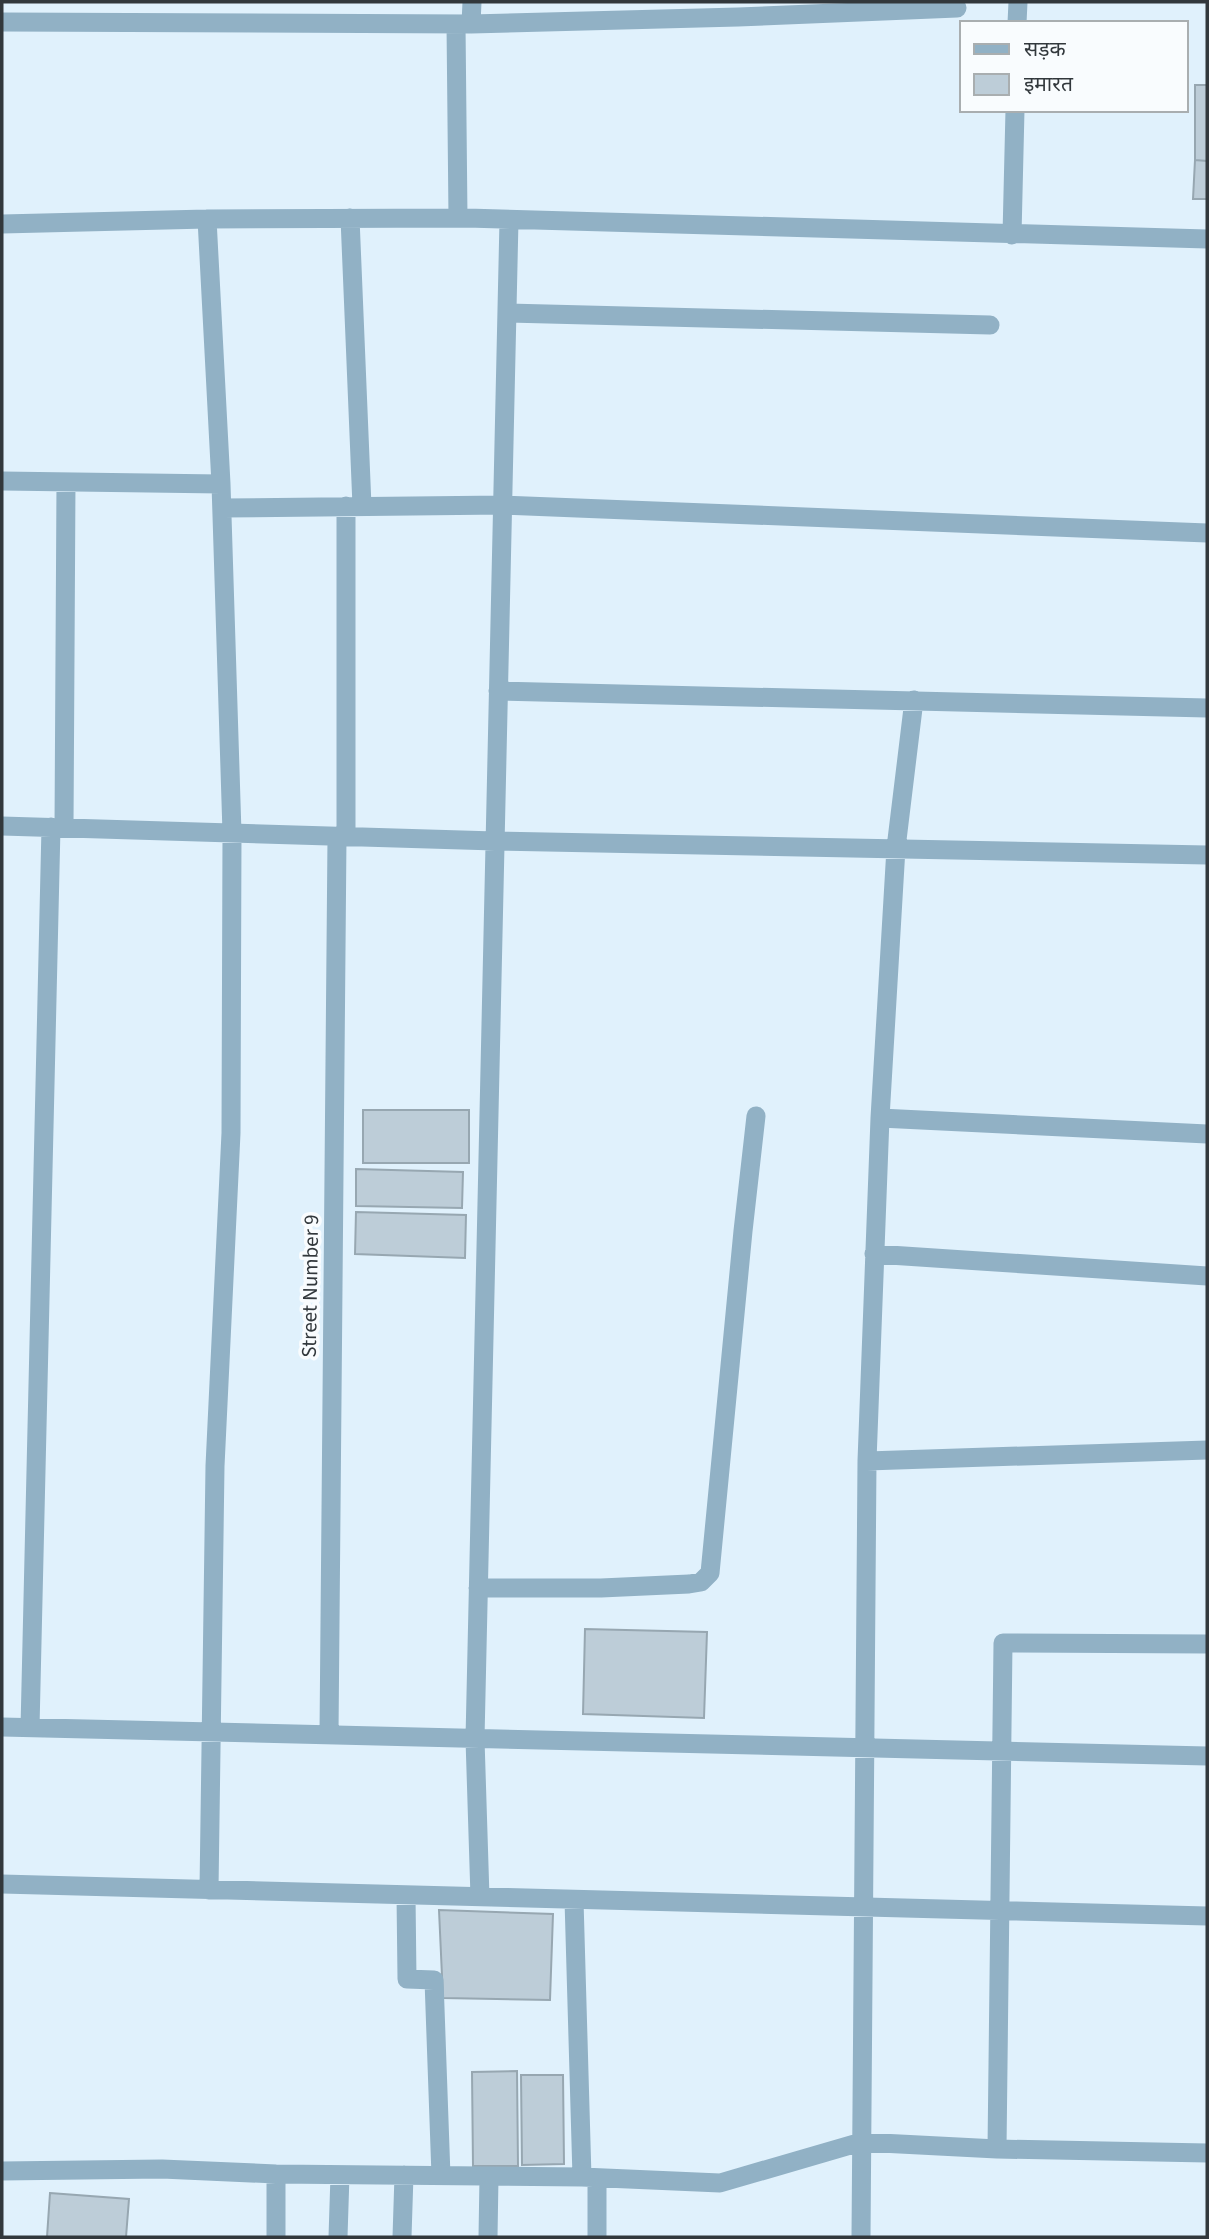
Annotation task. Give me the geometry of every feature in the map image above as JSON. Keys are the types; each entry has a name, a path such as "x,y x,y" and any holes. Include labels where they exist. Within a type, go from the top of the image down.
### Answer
{"street":[{"path":"458,218 463,24 472,2"},
{"path":"1017,21 1018,2"},
{"path":"2,22 463,24 957,8"},
{"path":"1012,235 1015,112"},
{"name":"Street Number 9","path":"329,1735 342,836 354,506 350,218"},
{"path":"2,224 206,219 458,218 1207,239"},
{"path":"206,219 221,484 232,833 231,1133 215,1466 209,1890"},
{"path":"480,1897 475,1739 509,220"},
{"path":"507,313 990,325"},
{"path":"2,481 221,484"},
{"path":"30,1728 66,482"},
{"path":"222,508 503,505 1207,533"},
{"path":"498,691 1207,708"},
{"path":"861,2237 867,1461 874,1254 895,848 914,700"},
{"path":"2,826 495,841 1207,855"},
{"path":"478,1588 601,1588 689,1584 701,1582 710,1573 743,1231 757,1116"},
{"path":"880,1118 1207,1134"},
{"path":"874,1254 1207,1276"},
{"path":"867,1461 1207,1450"},
{"path":"997,2149 1003,1643 1207,1644"},
{"path":"2,1727 1207,1756"},
{"path":"2,1884 1207,1916"},
{"path":"406,1895 407,1979 434,1980 441,2176"},
{"path":"574,1900 590,2178 597,2237"},
{"path":"2,2171 163,2169 276,2174 590,2178 720,2183 861,2142 997,2149 1207,2153"},
{"path":"276,2174 276,2237"},
{"path":"338,2237 340,2175"},
{"path":"402,2237 404,2175"},
{"path":"488,2237 489,2177"}],"building":[{"path":"1195,85 1207,85 1207,161 1195,160"},
{"path":"1195,160 1207,161 1207,199 1193,199"},
{"path":"363,1110 469,1110 469,1163 363,1163"},
{"path":"356,1169 463,1172 462,1208 356,1206"},
{"path":"356,1212 466,1215 465,1258 355,1254"},
{"path":"585,1629 707,1632 704,1718 583,1714"},
{"path":"439,1910 553,1914 550,2000 443,1998"},
{"path":"517,2071 518,2166 473,2166 472,2072"},
{"path":"521,2075 563,2075 564,2164 522,2165"},
{"path":"50,2193 129,2199 126,2237 47,2237"}]}
